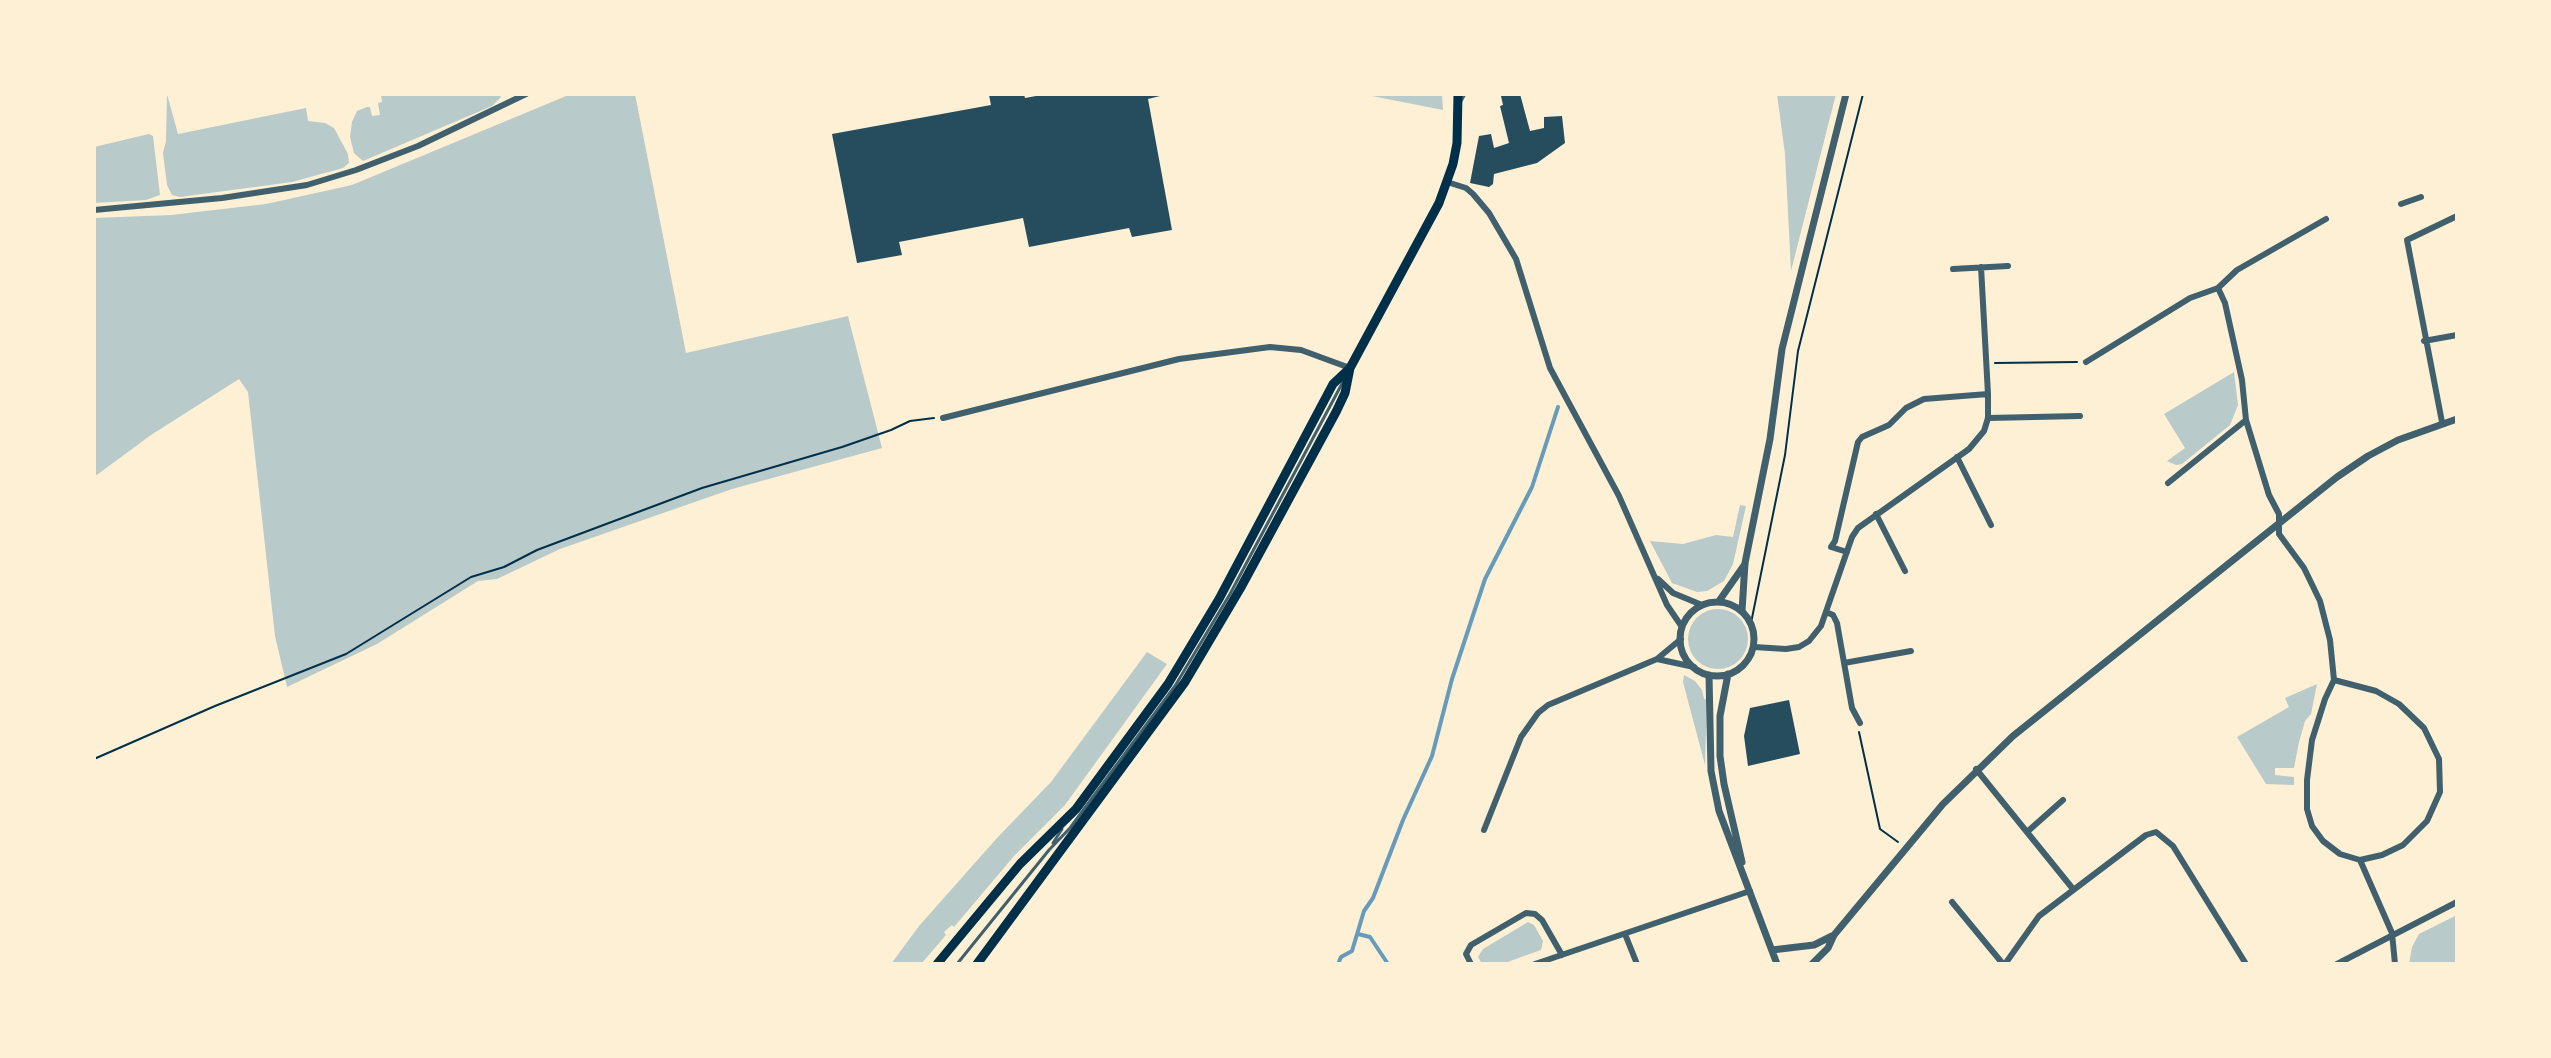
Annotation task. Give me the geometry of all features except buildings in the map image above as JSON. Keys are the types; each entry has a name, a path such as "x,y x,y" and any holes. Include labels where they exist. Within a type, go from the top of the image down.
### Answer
{"main road":[{"path":"977,964 1185,682 1228,611 1336,412 1345,393 1350,368 1428,224 1447,182 1457,143 1458,98"},
{"path":"937,964 1020,864 1068,818 1182,662 1272,503 1333,384 1350,368"}],"street":[{"path":"94,210 234,197 307,185 418,146 526,94"},
{"path":"1742,611 1745,563 1770,439 1782,349 1846,94"},
{"path":"1447,182 1466,188 1473,194 1504,236 1516,259 1550,368 1619,496 1667,605 1682,627"},
{"path":"2401,204 2421,197"},
{"path":"2442,422 2407,240 2457,216"},
{"path":"2086,362 2190,298 2218,288 2237,270 2326,219"},
{"path":"1953,269 2008,266"},
{"path":"1754,647 1799,647 1815,635 1858,528 1978,440 1988,418 1981,267"},
{"path":"2218,288 2225,303 2242,380 2246,420 2269,495 2279,514 2279,534 2304,568 2320,601 2330,640 2334,680 2312,740 2307,809 2312,826 2323,841 2340,854 2360,860 2393,850 2412,838 2427,821 2440,792 2439,759 2424,728 2399,704 2376,691 2334,680"},
{"path":"2424,341 2457,335"},
{"path":"943,418 1179,359 1270,347 1301,350 1350,368"},
{"path":"1847,552 1831,547 1858,442 1862,437 1889,425 1906,408 1924,399 1988,394"},
{"path":"1988,418 2080,416"},
{"path":"1812,964 1976,769 2036,717 2368,456 2398,440 2457,419"},
{"path":"2168,483 2246,420"},
{"path":"1957,457 1991,525"},
{"path":"1876,514 1905,571"},
{"path":"1719,601 1745,563"},
{"path":"1656,578 1673,593 1702,605"},
{"path":"1657,659 1694,667 1709,675 1728,674 1745,664 1754,647 1751,623 1742,611 1732,604 1719,601 1702,605 1691,612 1682,627 1681,639 1683,651 1694,667"},
{"path":"1826,612 1833,615 1837,623 1852,708 1860,723"},
{"path":"1484,830 1521,737 1538,713 1548,705 1657,659 1681,639"},
{"path":"1844,663 1911,651"},
{"path":"1728,674 1720,716 1721,769 1750,891"},
{"path":"1709,675 1711,771 1725,831 1777,964"},
{"path":"1976,769 2073,889"},
{"path":"2027,832 2063,800"},
{"path":"1952,902 2004,964 2039,916 2146,835 2156,832 2173,846 2246,964"},
{"path":"2360,860 2392,933 2395,964"},
{"path":"1535,964 1750,891"},
{"path":"2337,964 2457,902"},
{"path":"1471,964 1466,954 1471,945 1526,913 1535,914 1542,920 1562,955"},
{"path":"1625,934 1637,964"},
{"path":"1772,950 1814,945 1834,935"}],"lane":[{"path":"1458,98 1465,94"},
{"path":"957,964 1070,828 1188,665 1279,504 1350,368"},
{"path":"1049,850 1068,818"}],"path":[{"path":"1751,623 1778,496 1798,351 1863,94"},
{"path":"1986,364 2086,362"},
{"path":"94,759 346,654 471,577 504,567 537,550 702,488 842,447 910,421 943,418"},
{"path":"1860,723 1859,736 1880,829 1907,848"}],"shaded area":[{"path":"167,94 178,134 306,108 308,121 325,123 334,128 348,154 349,163 343,168 292,182 180,197 172,195 167,185 163,153"},
{"path":"500,94 501,97 492,106 363,161 354,153 350,137 352,122 357,111 367,107 370,107 372,116 380,115 378,103 382,102 381,95"},
{"path":"571,94 635,94 686,353 848,316 882,448 732,489 560,549 497,579 478,581 377,644 287,687 275,636 248,392 239,379 151,435 94,477 94,218 171,215 266,204 352,185"},
{"path":"1366,94 1442,94 1443,110 1372,96"},
{"path":"1777,94 1836,94 1791,271 1785,154"},
{"path":"149,134 153,136 160,195 146,200 94,203 94,147"},
{"path":"2234,372 2238,405 2230,425 2182,464 2167,461 2185,448 2164,414"},
{"path":"1740,505 1746,506 1733,564 1724,581 1707,591 1697,592 1672,583 1650,541 1683,544 1716,535 1733,537"},
{"path":"1718,609 1729,611 1739,618 1746,628 1746,650 1739,660 1729,667 1718,669 1707,667 1697,660 1690,650 1688,639 1690,628 1697,618 1707,611"},
{"path":"1147,652 1167,664 1065,805 1014,856 954,927 952,925 944,932 946,935 921,964 891,964 919,926 1051,782"},
{"path":"1684,675 1695,681 1704,699 1707,699 1705,765 1683,682"},
{"path":"2317,684 2294,768 2275,768 2275,775 2294,777 2294,785 2266,784 2237,737 2289,707 2285,698"},
{"path":"2457,915 2457,964 2409,964 2412,947 2419,934"},
{"path":"1528,922 1534,925 1543,941 1541,950 1502,964 1482,964 1478,957 1483,949"}],"waterway":[{"path":"1338,964 1341,957 1352,951 1364,911 1373,898 1432,756 1452,679 1485,579 1532,487 1558,407"},
{"path":"1358,934 1370,937 1388,964"}]}
